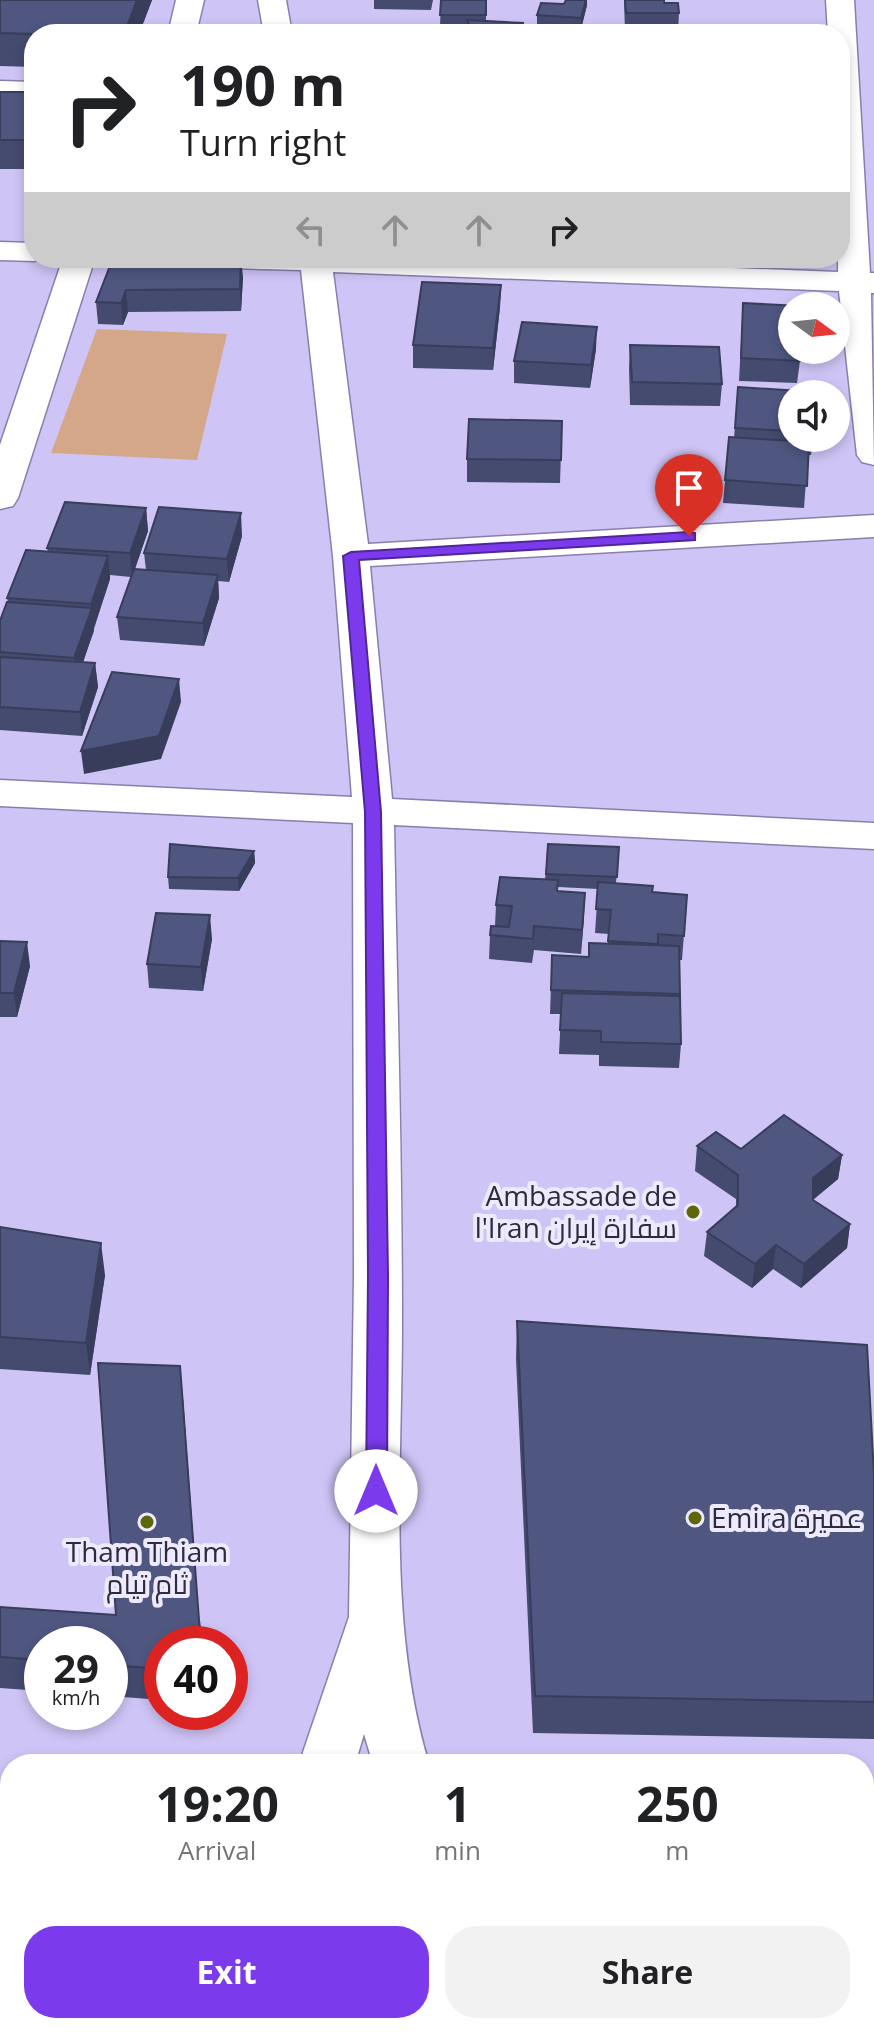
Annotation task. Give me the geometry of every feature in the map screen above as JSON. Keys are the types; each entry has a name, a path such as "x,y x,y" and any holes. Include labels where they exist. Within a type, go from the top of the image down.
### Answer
{"main road":[{"path":"184,24 190,0"},
{"path":"272,0 276,24"},
{"path":"840,0 842,24"},
{"path":"0,90 24,91"},
{"path":"850,118 874,455"},
{"path":"0,251 24,252"},
{"path":"0,498 76,268"},
{"path":"317,268 351,556 373,812 378,1261 375,1614 392,1733 398,1754"},
{"path":"530,268 864,282"},
{"path":"351,556 874,526"},
{"path":"0,793 874,836"},
{"path":"330,1754 375,1614"}],"shaded area":[{"path":"97,329 227,334 197,460 51,453"}],"building":[{"path":"0,0 137,0 128,24 24,24 24,34 0,33"},
{"path":"441,0 486,0 486,15 440,15"},
{"path":"566,0 586,0 581,18 537,15 541,3 564,4"},
{"path":"625,0 678,3 679,13 626,13"},
{"path":"467,20 523,23 523,24 469,24"},
{"path":"0,92 24,92 24,140 0,140"},
{"path":"109,268 241,268 240,289 126,290 121,303 96,302"},
{"path":"422,282 501,285 493,348 413,345"},
{"path":"743,303 778,305 778,360 741,358"},
{"path":"522,322 597,327 591,365 514,361"},
{"path":"630,345 719,347 722,384 632,382"},
{"path":"738,387 778,390 778,430 735,428"},
{"path":"469,419 562,421 561,460 467,459"},
{"path":"729,437 778,440 778,452 809,452 807,486 725,480"},
{"path":"65,502 146,508 130,553 47,548"},
{"path":"159,507 241,513 227,559 144,553"},
{"path":"26,550 108,556 91,604 7,598"},
{"path":"134,569 218,575 203,623 117,617"},
{"path":"7,602 92,608 74,658 0,652 0,621"},
{"path":"0,657 95,663 80,712 0,707"},
{"path":"112,672 179,679 159,736 81,751"},
{"path":"170,844 254,851 238,878 168,877"},
{"path":"548,844 619,847 617,877 546,874"},
{"path":"500,877 558,880 557,891 585,893 582,930 534,926 533,939 490,935 491,926 509,927 512,906 496,905"},
{"path":"598,882 653,886 652,892 687,895 684,936 658,934 658,944 608,941 611,910 596,909"},
{"path":"156,913 210,915 201,967 147,964"},
{"path":"0,941 27,942 14,993 0,993"},
{"path":"589,943 679,946 680,994 551,990 552,955 589,957"},
{"path":"562,993 680,996 681,1044 601,1042 601,1031 560,1030"},
{"path":"784,1115 842,1155 813,1178 813,1200 850,1224 804,1264 776,1245 755,1264 707,1232 738,1205 738,1175 697,1146 716,1132 741,1149"},
{"path":"0,1227 101,1243 86,1343 0,1337"},
{"name":"Emira عميرة","path":"517,1321 867,1345 874,1475 874,1702 535,1696"},
{"path":"98,1363 180,1366 200,1626 144,1626 144,1668 128,1666 128,1626 24,1626 24,1659 0,1657 0,1607 116,1615"}],"place":[{"name":"Ambassade de l'Iran سفارة إيران","path":"693,1212"},
{"name":"Emira عميرة","path":"695,1518"},
{"name":"Tham Thiam ثام تيام","path":"147,1522"}],"route":[{"path":"376,1491 378,1276 373,812 351,556 689,536"}]}
